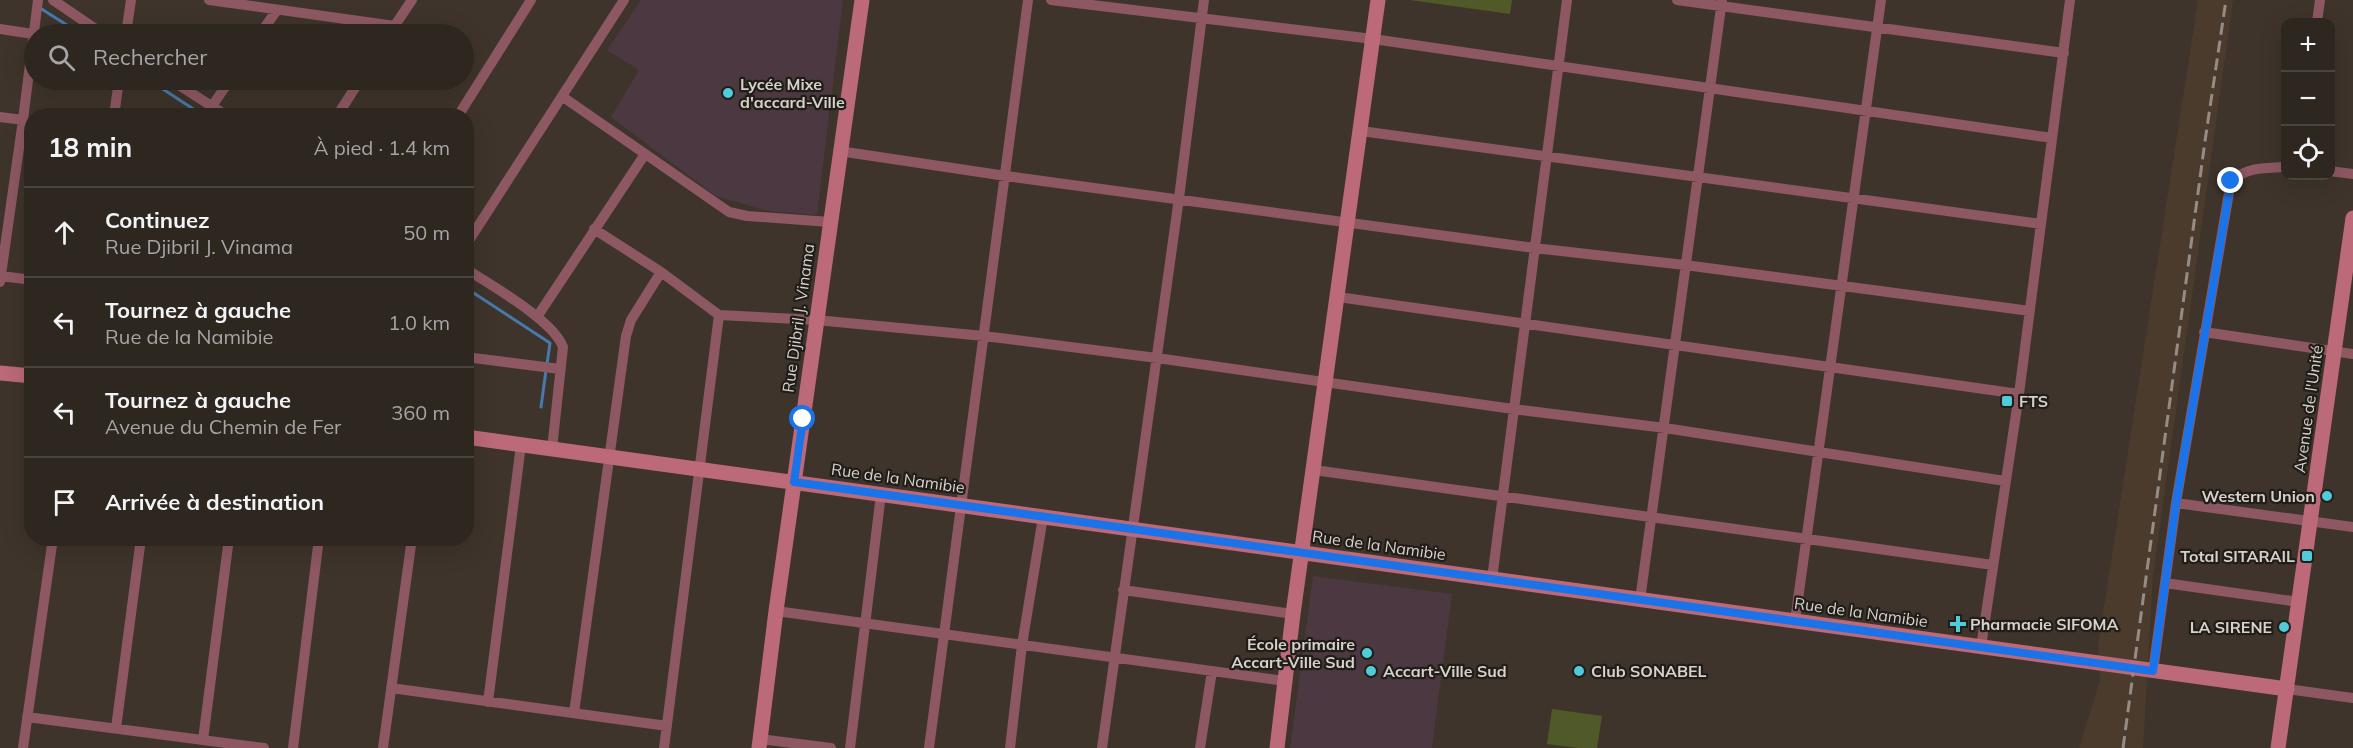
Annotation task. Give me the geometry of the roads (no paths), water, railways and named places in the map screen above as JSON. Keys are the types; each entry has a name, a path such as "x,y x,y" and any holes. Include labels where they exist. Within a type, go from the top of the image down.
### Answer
{"street":[{"path":"34,24 38,0"},
{"path":"52,0 88,24"},
{"path":"127,24 131,0"},
{"path":"209,0 358,24"},
{"path":"396,24 412,0"},
{"path":"463,108 531,0"},
{"path":"474,233 624,0"},
{"name":"Rue Djibril J. Vinama","path":"759,744 839,151 862,0"},
{"path":"929,748 942,634 1006,176 1028,0"},
{"path":"1051,0 1201,20 1373,39 2052,138"},
{"path":"1102,748 1179,198 1203,0"},
{"path":"1277,748 1293,614 1378,0"},
{"path":"1492,579 1567,0"},
{"path":"1677,0 1721,3 1877,28 2064,53"},
{"path":"1795,621 1881,0"},
{"path":"1981,646 2019,394 2070,0"},
{"path":"2318,18 2320,0"},
{"path":"1640,600 1721,3"},
{"path":"267,24 277,10"},
{"path":"0,29 24,33"},
{"path":"24,108 26,90"},
{"path":"115,108 118,90"},
{"path":"186,90 213,108"},
{"path":"220,108 227,90"},
{"path":"342,108 354,90"},
{"path":"563,97 729,212 747,216 830,222"},
{"path":"0,282 24,111"},
{"path":"0,117 23,120"},
{"path":"1361,131 2042,224"},
{"path":"839,151 1534,248 1685,265 2030,311"},
{"path":"537,317 645,154"},
{"path":"2153,671 2176,503 2231,181 2241,172 2254,168 2281,167"},
{"path":"2335,172 2353,174"},
{"name":"Avenue de l'Unité","path":"2278,748 2353,218"},
{"path":"594,229 661,272 719,315 816,320 984,336 1157,358 1513,409 1665,428 2005,481"},
{"path":"574,713 626,336 631,320 661,272"},
{"path":"474,274 537,317 561,341 563,347 552,449"},
{"path":"1,276 24,279"},
{"path":"1338,297 2019,394"},
{"path":"664,748 719,315"},
{"path":"2204,332 2353,354"},
{"path":"474,358 560,369"},
{"path":"0,373 24,375"},
{"name":"Rue de la Namibie","path":"474,438 2287,689"},
{"path":"488,702 521,445"},
{"path":"1314,470 1993,565"},
{"path":"850,748 881,494"},
{"path":"2176,503 2353,527"},
{"path":"1010,748 1022,645 1043,517"},
{"path":"23,748 52,546"},
{"path":"116,728 140,546"},
{"path":"203,740 228,546"},
{"path":"292,748 318,546"},
{"path":"383,748 411,546"},
{"path":"2165,583 2299,602"},
{"path":"1123,590 1293,614"},
{"path":"776,611 1285,681"},
{"path":"1200,748 1212,671"},
{"path":"392,688 667,726"},
{"path":"2287,689 2353,698"},
{"path":"27,717 264,748"},
{"path":"759,744 831,748"}],"waterway":[{"path":"40,8 65,24"},
{"path":"164,90 192,108"},
{"path":"474,293 550,343 547,364"},
{"path":"541,407 546,370"}],"railway":[{"path":"2123,748 2226,0"}],"place":[{"name":"Lycée Mixe d'accard-Ville","path":"728,93"},
{"name":"FTS","path":"2007,401"},
{"name":"Western Union","path":"2327,496"},
{"name":"Total SITARAIL","path":"2307,556"},
{"name":"Pharmacie SIFOMA","path":"1958,624"},
{"name":"LA SIRENE","path":"2284,627"},
{"name":"École primaire Accart-Ville Sud","path":"1367,653"},
{"name":"Accart-Ville Sud","path":"1371,671"},
{"name":"Club SONABEL","path":"1579,671"}]}
